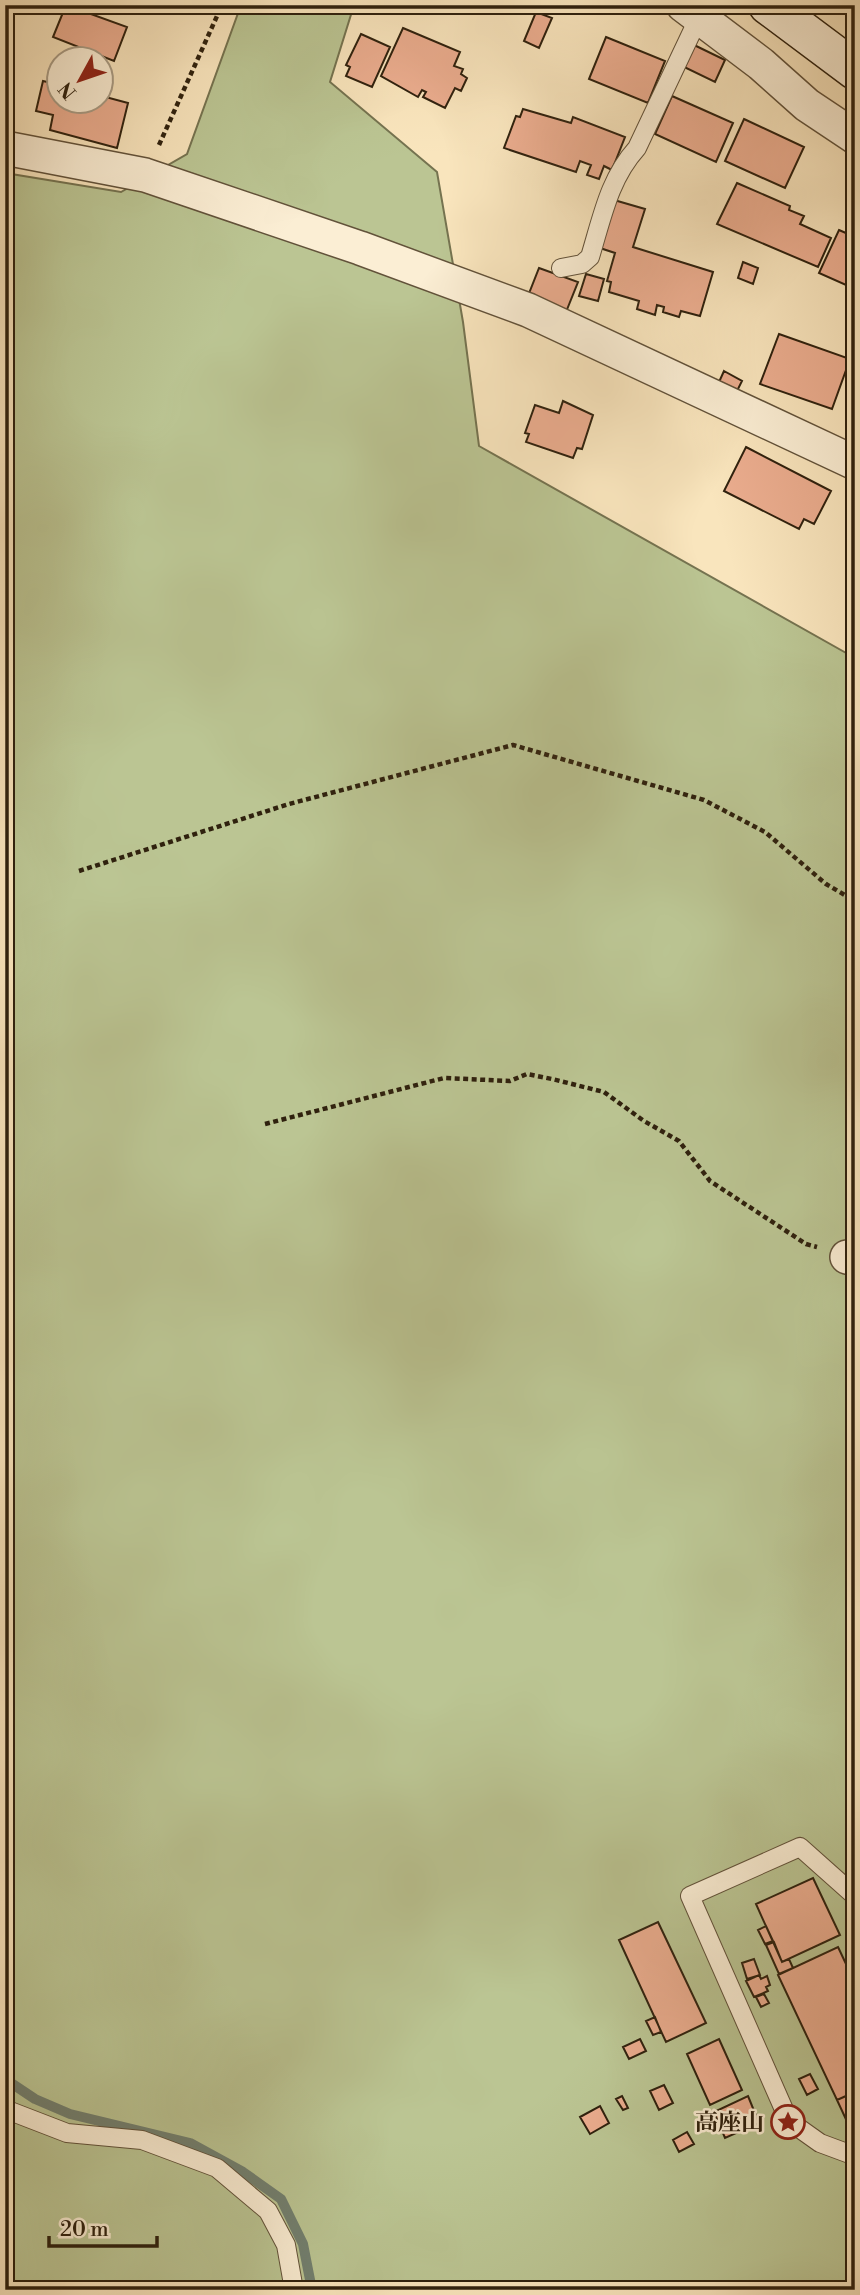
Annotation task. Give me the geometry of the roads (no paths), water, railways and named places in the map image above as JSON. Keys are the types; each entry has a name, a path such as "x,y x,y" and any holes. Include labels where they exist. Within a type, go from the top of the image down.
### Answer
{"street":[{"path":"768,5 855,70"},
{"path":"691,11 761,64 807,105 855,137"},
{"path":"5,148 145,175 360,248 528,310 855,464"}],"lane":[{"path":"561,268 582,264 590,257 612,183 637,148 691,11"},
{"path":"855,1896 800,1847 690,1896 789,2121 820,2143 855,2157"},
{"path":"5,2106 10,2111 67,2133 142,2140 217,2168 268,2211 286,2245 294,2290"}],"waterway":[{"path":"5,2079 35,2099 70,2114 190,2143 243,2172 281,2199 303,2244 312,2290"}],"place":[{"name":"高座山","path":"788,2122"}]}
